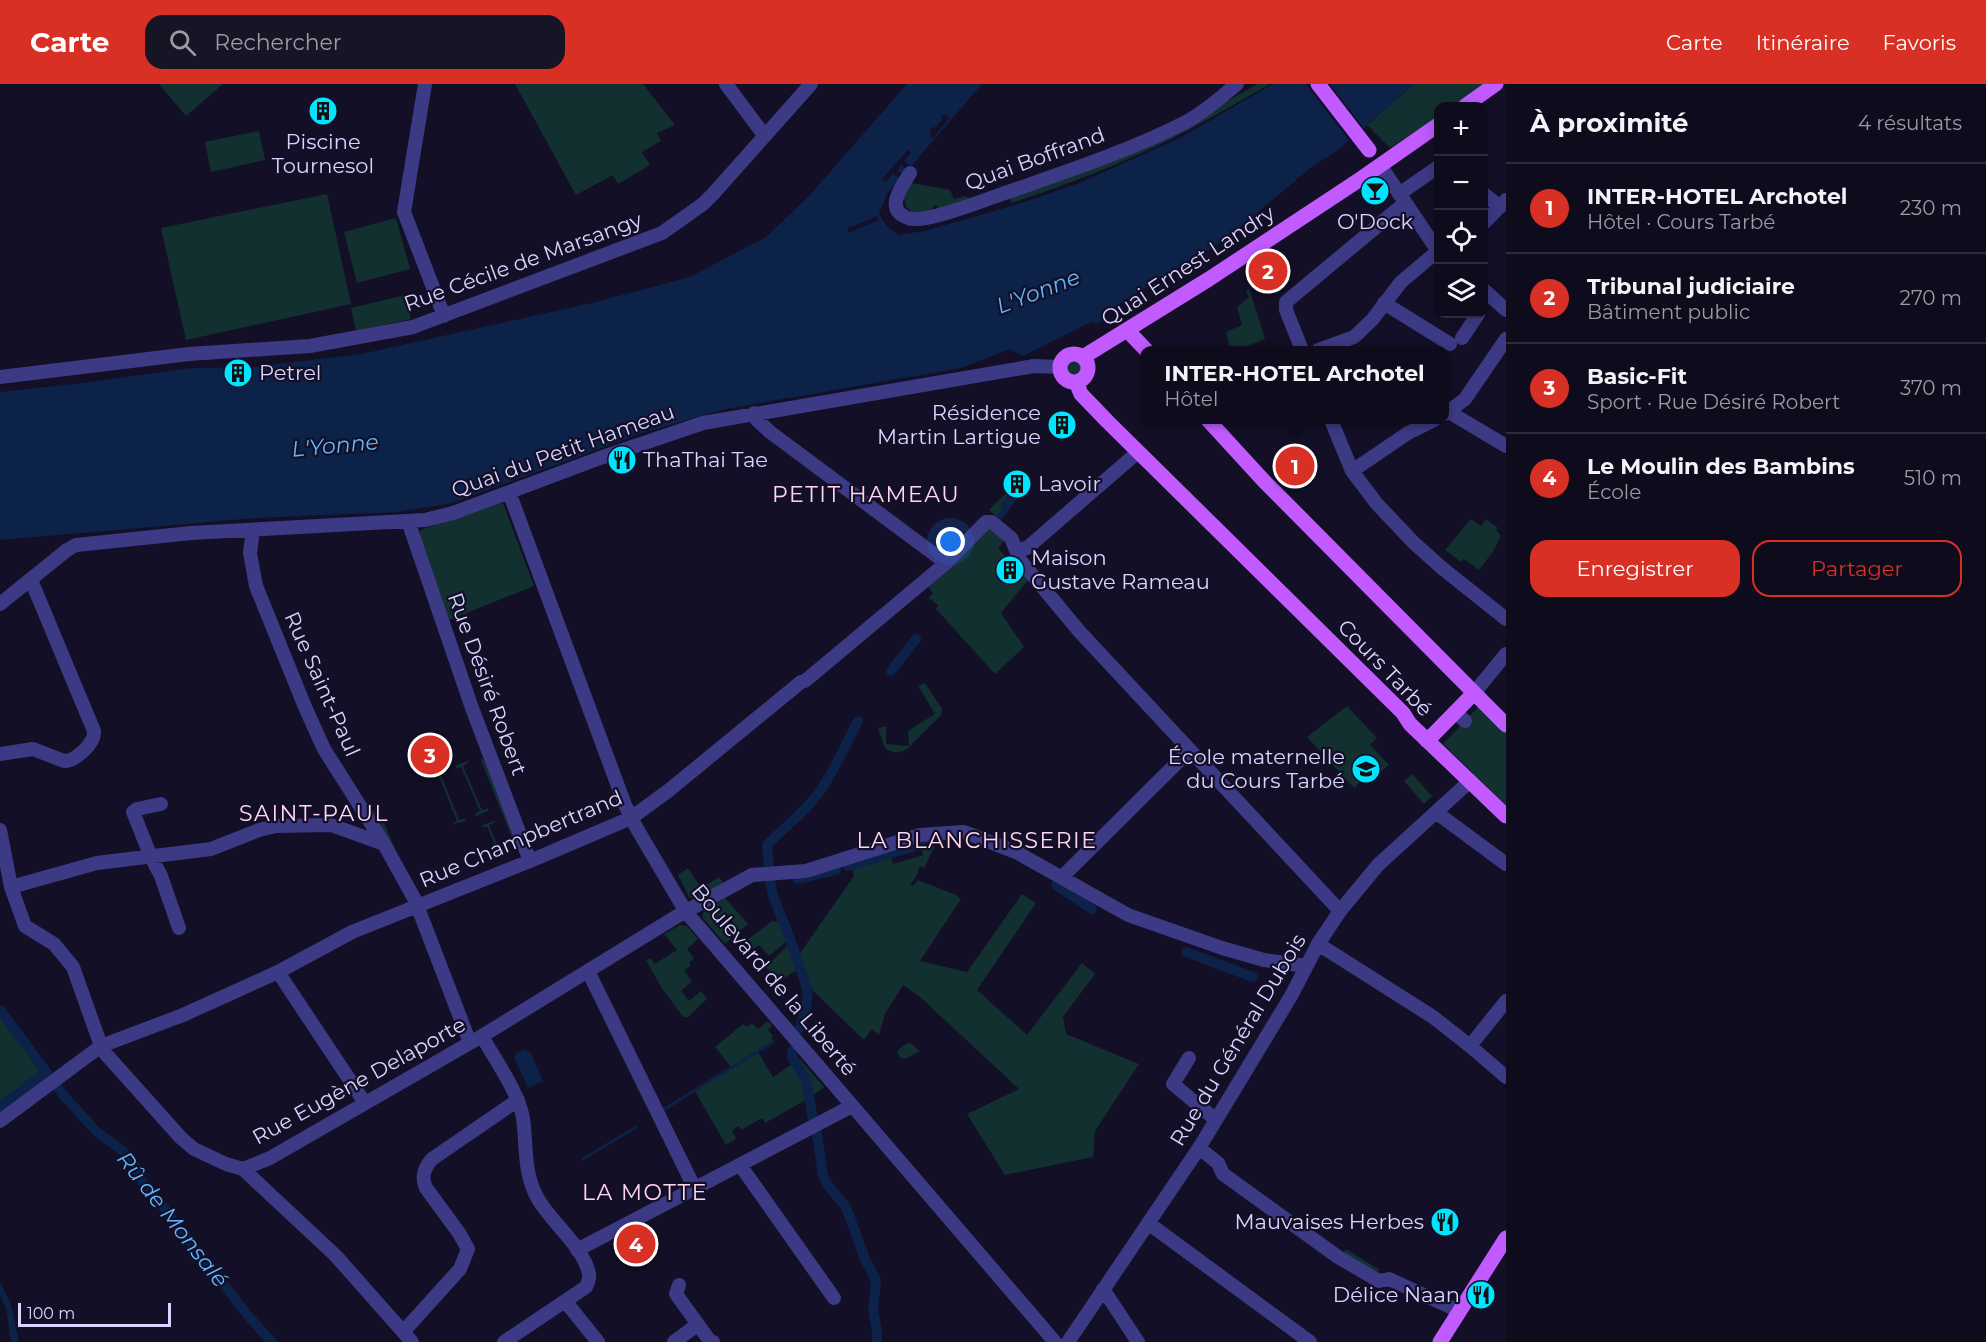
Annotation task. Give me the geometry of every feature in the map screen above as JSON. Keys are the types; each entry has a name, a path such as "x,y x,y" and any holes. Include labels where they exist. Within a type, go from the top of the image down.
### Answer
{"main road":[{"path":"1318,84 1367,147 1379,152 1394,149 1425,135 1434,128"},
{"path":"1471,102 1496,84"},
{"name":"Quai Ernest Landry","path":"1059,367 1063,359 1070,354 1083,357 1209,279 1425,135"},
{"name":"Quai Ernest Landry","path":"1314,209 1357,172 1364,163 1367,147"},
{"path":"1127,330 1141,346"},
{"path":"1059,367 1065,380 1076,382 1087,374 1088,365 1083,357"},
{"name":"Cours Tarbé","path":"1076,382 1081,394 1403,713 1410,724 1427,741 1460,717 1474,693"},
{"path":"1212,424 1263,480 1506,724"},
{"path":"1427,741 1506,816"},
{"path":"1440,1342 1506,1238"}],"street":[{"path":"425,84 404,212 444,316"},
{"path":"726,84 764,135"},
{"name":"Rue Cécile de Marsangy","path":"0,377 189,354 310,346 413,327 444,316 662,233 703,204 811,84"},
{"name":"Quai Boffrand","path":"910,173 896,195 895,206 897,211 907,218 923,219 976,203 1113,154 1187,122 1237,84"},
{"path":"1380,165 1434,245"},
{"path":"1300,346 1285,304 1434,171"},
{"path":"1488,196 1503,204 1488,219"},
{"path":"1331,346 1354,337 1372,320 1401,282 1434,254"},
{"path":"1488,298 1506,310"},
{"path":"1384,303 1456,341 1475,318"},
{"path":"1449,411 1465,399 1506,339"},
{"name":"Quai du Petit Hameau","path":"31,580 76,545 191,533 425,520 453,513 600,458 703,423 1034,366 1059,367"},
{"path":"754,413 757,420 771,432 946,563"},
{"path":"1449,414 1506,446"},
{"path":"1333,424 1352,471 1377,504 1414,543 1506,619"},
{"path":"1352,471 1408,433 1426,424"},
{"path":"1016,550 1027,548 1138,452"},
{"name":"Boulevard de la Liberté","path":"509,492 631,818 686,912 1055,1342"},
{"name":"Rue Désiré Robert","path":"408,521 472,708 530,861"},
{"name":"Rue Champbertrand","path":"0,1121 101,1046 183,1015 278,972 352,932 631,818 668,791 801,682 806,681 946,563 986,522 995,524 1011,538 1020,560 1079,631 1340,911"},
{"name":"Rue Saint-Paul","path":"252,530 250,553 256,586 324,749 384,844 418,905 476,1039 518,1100 531,1185 539,1201 577,1250 587,1267 589,1280 586,1287 565,1301"},
{"path":"0,604 31,580 94,731 92,742 69,761 33,749 0,754"},
{"path":"1474,693 1505,657"},
{"path":"1062,877 1190,750"},
{"name":"Rue du Général Dubois","path":"1068,1342 1199,1148 1291,996 1318,944 1340,911 1378,865 1470,782"},
{"path":"160,804 137,809 134,812 151,857 161,876 179,928"},
{"path":"1437,813 1506,864"},
{"path":"10,888 98,863 210,849 259,830 276,826 330,825 384,844"},
{"name":"Rue Eugène Delaporte","path":"0,830 10,888 25,926 54,944 73,967 101,1046 181,1138 206,1155 243,1169 270,1158 752,875 806,871 920,835 963,832 1018,853 1128,915 1222,948 1264,960 1306,966"},
{"path":"1318,944 1433,1017 1506,1077"},
{"path":"588,970 695,1189"},
{"path":"278,972 365,1103"},
{"path":"1470,1046 1506,1002"},
{"path":"1189,1058 1173,1084 1216,1120"},
{"path":"243,1169 336,1256 407,1337 460,1269 468,1250 459,1233 426,1188 425,1169 432,1159 518,1100"},
{"path":"577,1250 852,1106"},
{"path":"1199,1148 1218,1163 1222,1173 1338,1257 1379,1281 1389,1279 1459,1311"},
{"path":"740,1165 834,1298"},
{"path":"1148,1223 1310,1342"},
{"path":"679,1285 676,1294 713,1342"},
{"path":"1103,1289 1138,1342"},
{"path":"504,1342 565,1301 598,1342"},
{"path":"674,1342 698,1325"}],"green space":[{"path":"159,84 223,84 186,116"},
{"path":"515,84 643,84 675,125 657,133 661,141 642,152 650,165 618,184 613,175 576,195"},
{"path":"1257,84 1270,84 1198,125 1134,157 1094,174 1011,203 1010,198 1183,127"},
{"path":"1414,84 1485,84 1459,102 1434,102 1434,120 1390,148 1367,125"},
{"path":"259,131 265,160 211,172 205,142"},
{"path":"911,183 950,190 954,199 966,196 970,199 939,210 936,205 932,208 933,212 915,214 907,208 903,197"},
{"path":"327,194 351,304 186,340 161,228"},
{"path":"396,218 410,269 357,283 344,232"},
{"path":"1249,288 1265,339 1247,346 1226,346 1229,345 1226,332 1242,325 1237,307 1249,297 1246,292"},
{"path":"405,295 411,319 356,331 351,308"},
{"path":"1071,361 1077,361 1081,368 1077,375 1071,375 1067,371 1067,365"},
{"path":"1010,489 1013,491 1001,504 1004,507 997,517 989,510"},
{"path":"498,501 503,503 534,586 449,620 418,535 421,530"},
{"path":"1471,519 1481,526 1486,519 1498,528 1496,530 1501,536 1479,570 1464,559 1461,562 1445,550"},
{"path":"986,528 993,529 1005,539 998,549 1007,557 997,568 1014,582 1023,573 1029,579 1001,613 1024,647 995,674 936,609 938,605 929,598 933,593 928,587 949,569"},
{"path":"925,683 942,709 941,715 907,749 896,752 885,748 878,728 886,726 886,744 909,746 908,731 935,714 918,686"},
{"path":"1480,705 1506,730 1506,805 1443,744"},
{"path":"1347,706 1377,738 1370,745 1389,765 1374,777 1369,773 1354,788 1307,737"},
{"path":"483,758 519,846 516,848 481,760"},
{"path":"470,762 463,766 482,810 489,808 488,811 476,816 475,814 480,811 461,767 455,769 457,765"},
{"path":"447,772 441,775 459,820 466,818 465,821 451,825 457,821 439,776 432,779 434,775"},
{"path":"1412,774 1432,796 1424,804 1404,781"},
{"path":"379,810 395,849 371,812"},
{"path":"493,821 496,822 489,825 500,852 508,849 494,857 492,856 498,853 487,826 481,828"},
{"path":"931,838 939,838 924,868 920,866 916,877 910,884 913,886 918,880 961,899 920,961 967,972 1022,894 1036,903 977,990 1027,1035 1082,963 1095,974 1063,1017 1066,1034 1139,1064 1095,1131 1093,1157 1005,1175 967,1114 1019,1089 920,997 903,985 885,1014 879,1035 872,1029 864,1040 808,986 798,956 854,876 852,869 891,857 893,864 923,855 921,847 928,845"},
{"path":"688,868 699,885 708,884 719,877 724,883 694,899 689,897 678,875"},
{"path":"725,898 748,924 725,944 702,917 704,911","holes":["725,912 733,922 725,930 716,920"]},
{"path":"779,920 788,940 769,956 759,945 753,949 747,940 772,921"},
{"path":"680,925 687,926 698,939 687,949 694,958 689,963 691,965 684,971 692,981 681,991 689,1001 701,991 707,999 688,1017 683,1017 661,987 646,960 650,958 655,964 677,950 664,934"},
{"path":"789,944 798,969 779,982 766,967"},
{"path":"0,1015 46,1077 0,1112"},
{"path":"768,1021 772,1026 768,1030 774,1041 758,1052 773,1077 800,1059 824,1087 765,1123 762,1118 741,1130 739,1126 732,1130 736,1139 726,1145 695,1091 732,1068 715,1047 743,1024 747,1027 752,1023 758,1029"},
{"path":"910,1043 920,1051 905,1059 900,1057 897,1053 899,1049"},
{"path":"636,1240 644,1254 630,1263 623,1251"},
{"path":"1346,1249 1380,1270 1377,1272 1342,1255"}],"water":[{"name":"L'Yonne","path":"907,84 982,84 887,194 879,214 886,225 899,235 924,231 1015,205 1077,184 1180,138 1273,84 1414,84 1350,140 1314,165 1226,239 1103,314 1103,321 1097,324 1091,322 1023,356 1010,349 961,368 726,409 645,432 452,503 398,512 256,518 0,540 0,392 191,368 253,367 361,354 592,303 690,277 766,237 809,196"},
{"path":"1024,480 1028,483 1001,521 997,517 1003,507 1000,505"},
{"path":"525,1049 531,1053 543,1081 528,1088 514,1057"},
{"path":"0,1282 10,1302 19,1342 11,1342 6,1308 0,1296"}],"pier":[{"path":"1306,84 1330,84 1365,130 1351,143"},
{"path":"944,114 949,118 933,138 930,136 931,128 936,127"},
{"path":"908,150 911,153 904,161 912,168 909,171 901,165 897,170 904,176 901,180 893,173 886,182 882,179"},
{"path":"877,216 879,220 849,233 847,229"}],"waterway":[{"path":"891,671 916,639"},
{"path":"769,868 767,845 817,795 858,721"},
{"path":"848,866 930,842"},
{"path":"798,879 836,870"},
{"path":"770,881 773,896 807,988 806,1009 799,1029"},
{"path":"1056,885 1092,909"},
{"path":"1186,952 1253,977"},
{"name":"Rû de Monsalé","path":"0,1010 65,1097 96,1131 124,1152 136,1168 145,1186 272,1342"},
{"path":"663,1110 773,1042"},
{"path":"792,1051 792,1057 806,1080"},
{"name":"Rû de Monsalé","path":"0,1106 46,1073"},
{"path":"807,1086 813,1119"},
{"path":"583,1159 636,1127"},
{"path":"817,1134 826,1183 846,1207 865,1259 876,1280 873,1310 877,1342"}],"place":[{"name":"Piscine Tournesol","path":"323,111"},
{"name":"O'Dock","path":"1375,191"},
{"name":"Tribunal judiciaire","path":"1268,271"},
{"name":"Petrel","path":"238,373"},
{"name":"Résidence Martin Lartigue","path":"1062,425"},
{"name":"ThaThai Tae","path":"622,460"},
{"name":"INTER-HOTEL Archotel","path":"1295,466"},
{"name":"Lavoir","path":"1017,484"},
{"name":"Maison Gustave Rameau","path":"1010,570"},
{"name":"Basic-Fit","path":"430,755"},
{"name":"École maternelle du Cours Tarbé","path":"1366,769"},
{"name":"Mauvaises Herbes","path":"1445,1222"},
{"name":"Le Moulin des Bambins","path":"636,1244"},
{"name":"Délice Naan","path":"1481,1295"}],"district":[{"name":"PETIT HAMEAU","path":"866,494"},
{"name":"SAINT-PAUL","path":"314,813"},
{"name":"LA BLANCHISSERIE","path":"977,840"},
{"name":"LA MOTTE","path":"645,1192"}]}
